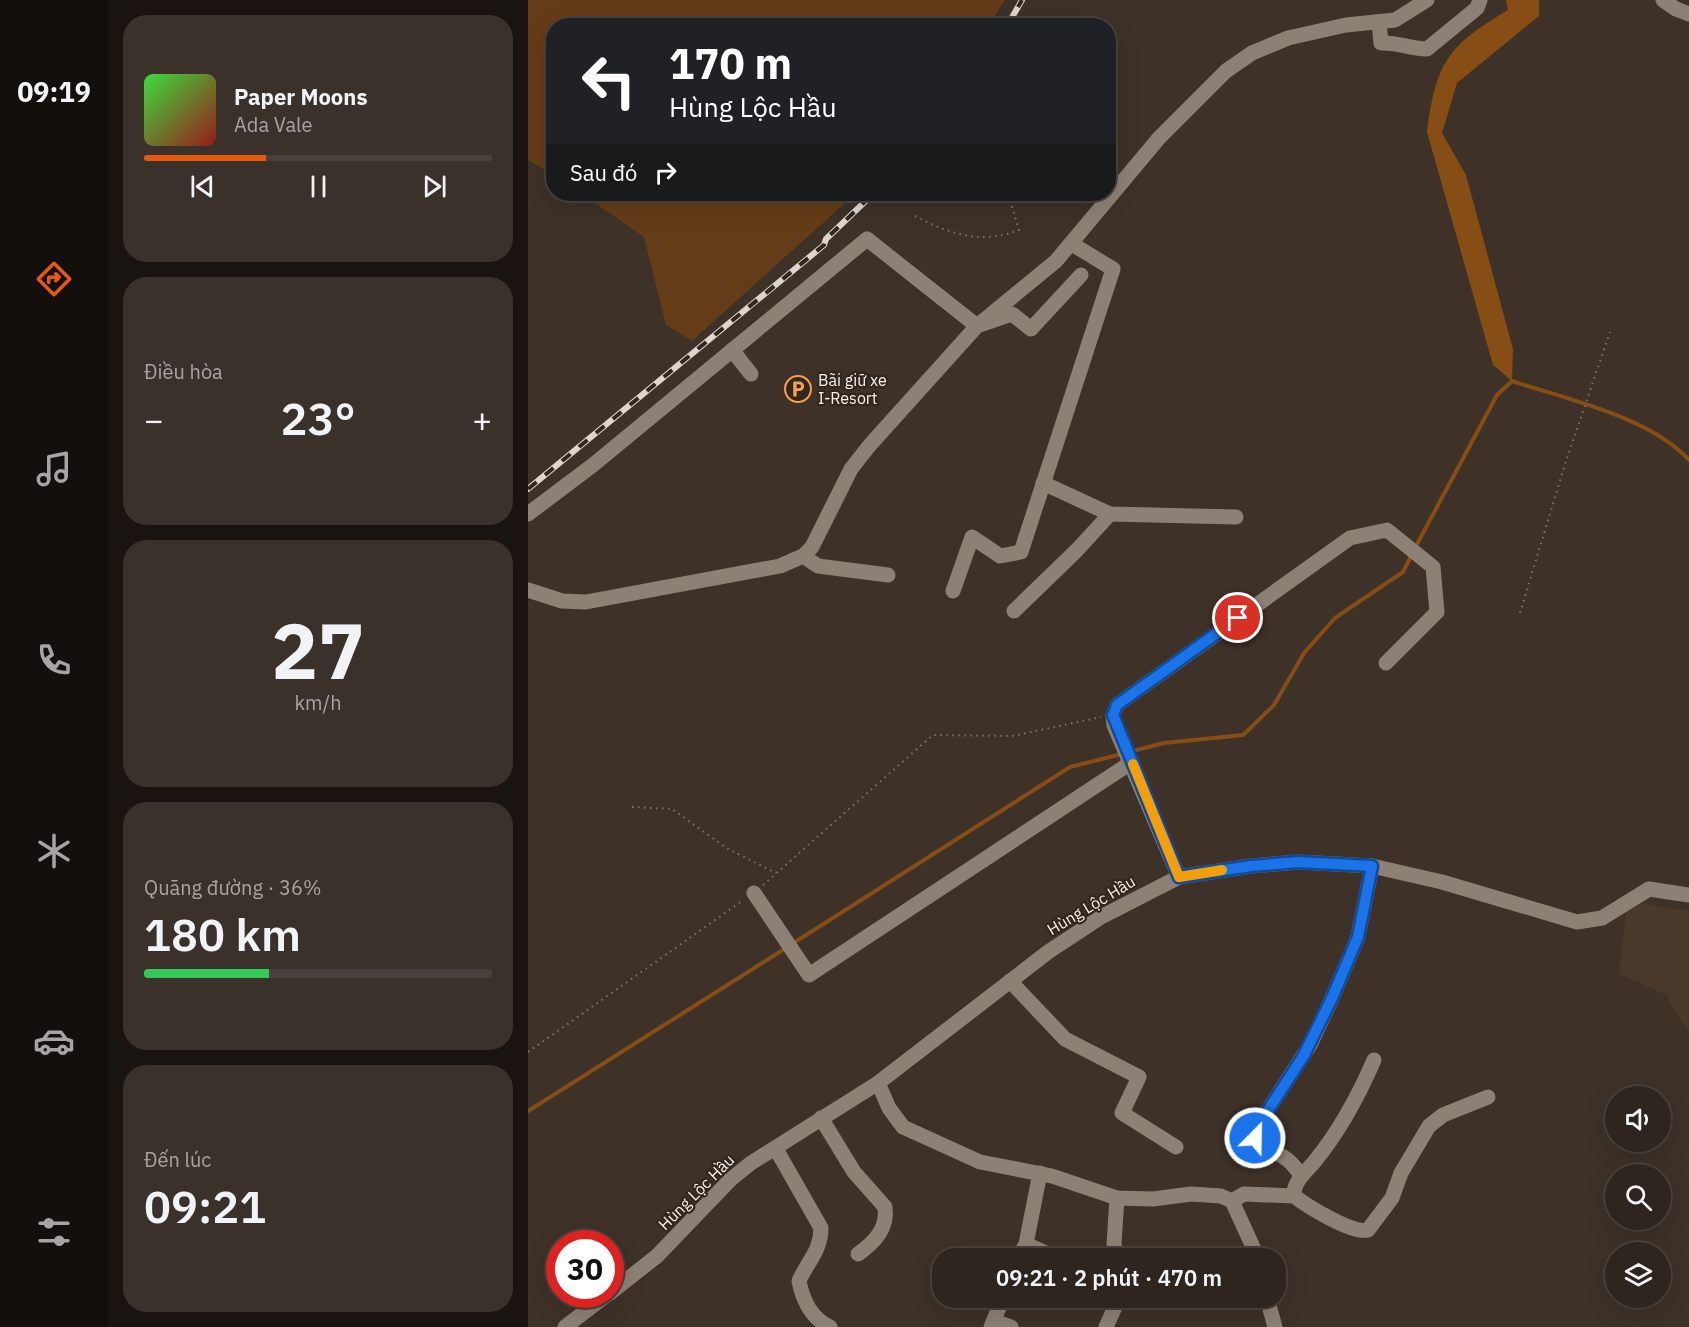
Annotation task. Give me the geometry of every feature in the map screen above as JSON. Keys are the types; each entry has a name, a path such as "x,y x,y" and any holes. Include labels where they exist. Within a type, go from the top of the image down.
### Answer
{"street":[{"path":"1116,190 1159,138 1238,60 1305,33 1346,25 1395,20 1427,0"},
{"path":"1379,22 1381,43 1394,42 1412,49 1427,49 1477,8 1479,0"},
{"path":"1663,0 1689,14"},
{"path":"528,590 562,601 586,602 772,567 803,556 812,547 851,469 977,326 1056,261 1107,201"},
{"path":"528,514 867,239 977,326"},
{"path":"953,591 972,537 1000,556 1021,552 1113,269 1072,244"},
{"path":"977,326 1012,314 1031,329 1080,275"},
{"path":"732,350 751,374"},
{"path":"1043,483 1110,514 1236,517"},
{"path":"1014,611 1077,550 1110,514"},
{"path":"1179,877 1113,720 1117,705 1350,538 1387,530 1433,567 1437,612 1386,663"},
{"path":"803,556 818,566 888,575"},
{"path":"754,893 809,975 1132,762"},
{"name":"Hùng Lộc Hầu","path":"624,1282 657,1256 730,1180 821,1118 878,1083 1010,981 1101,917 1179,877 1251,866 1298,862 1372,866 1442,882 1577,922 1602,918 1648,890 1689,895"},
{"path":"1301,1175 1283,1156 1261,1146 1254,1132 1302,1058 1332,998 1358,937 1372,866"},
{"path":"1010,981 1065,1039 1139,1077 1122,1113 1176,1147"},
{"path":"1294,1196 1294,1190 1301,1175 1351,1112 1374,1060"},
{"path":"878,1083 896,1120 912,1133 980,1162 1040,1173 1118,1198 1153,1199 1191,1194 1221,1196 1232,1201 1253,1248"},
{"path":"1232,1201 1244,1194 1294,1196 1304,1204 1356,1230 1368,1230 1392,1198 1401,1173 1429,1126 1443,1115 1488,1097"},
{"path":"821,1118 854,1173 885,1207 884,1226 873,1242 858,1254"},
{"path":"776,1149 820,1228 821,1240 816,1254 799,1281 806,1305 815,1316 830,1327"},
{"path":"1024,1248 1040,1173"},
{"path":"1115,1248 1118,1198"},
{"path":"1026,1244 1035,1248"},
{"name":"Hùng Lộc Hầu","path":"565,1327 590,1308"},
{"path":"999,1308 993,1324 1011,1327"},
{"path":"1106,1327 1115,1308"},
{"path":"1270,1308 1275,1327"}],"path":[{"path":"915,216 947,233 1000,238 1019,230 1010,201"},
{"path":"1520,613 1565,464 1610,332"},
{"path":"528,1052 754,893 933,735 1012,736 1113,720"},
{"path":"632,807 672,808 728,849 776,873"}],"shaded area":[{"path":"528,0 1005,0 993,18 546,18 546,171 528,160"},
{"path":"1506,0 1539,0 1539,16 1457,83 1442,133 1466,175 1513,349 1512,381 1493,365 1427,132 1435,89 1448,59 1471,35 1508,10"},
{"path":"592,201 847,201 692,341 666,325 644,237"},
{"path":"1642,903 1689,911 1689,1033 1665,994 1619,974 1626,913"}],"waterway":[{"path":"1512,381 1630,421 1672,445 1689,460"},
{"path":"1415,548 1497,395 1512,381"},
{"path":"1129,752 1164,743 1243,735 1274,705 1304,653 1335,618 1403,572 1412,554"},
{"path":"792,944 1070,767 1122,754"},
{"path":"528,1111 786,948"}],"railway":[{"path":"1012,18 1022,0"},
{"path":"528,489 824,245 826,239 866,201"}],"slow traffic":[{"path":"1133,764 1179,877 1222,870"}],"place":[{"name":"Bãi giữ xe I-Resort","path":"798,389"}],"route":[{"path":"1238,618 1117,705 1113,715 1114,724 1179,877 1251,866 1298,862 1372,866 1358,937 1332,998 1310,1045 1254,1132 1255,1138"}]}
